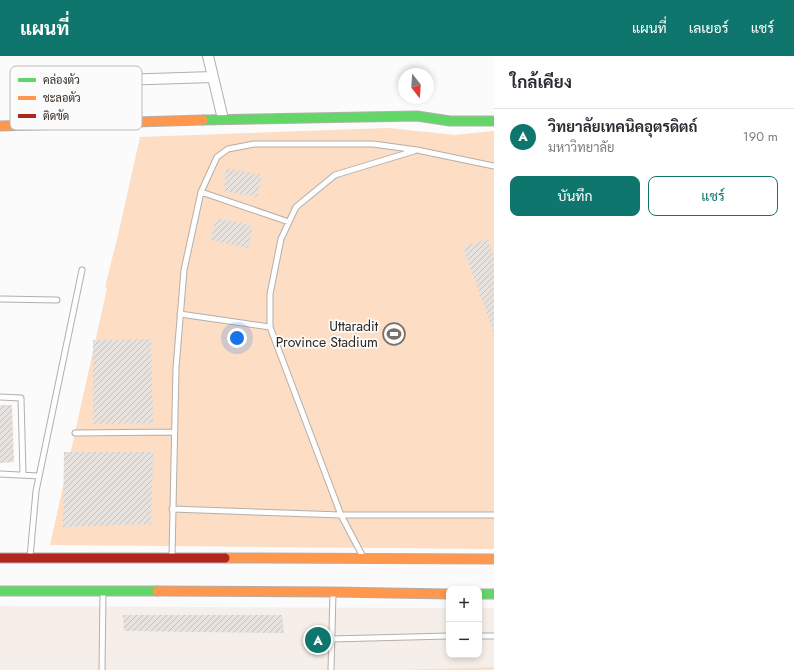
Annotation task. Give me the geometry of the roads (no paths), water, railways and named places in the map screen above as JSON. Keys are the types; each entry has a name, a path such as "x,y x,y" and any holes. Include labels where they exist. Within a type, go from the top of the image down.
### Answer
{"main road":[{"path":"142,122 417,116 450,121 494,121"},
{"path":"0,126 10,126"},
{"path":"0,558 494,559"},
{"path":"0,591 103,590 446,594"},
{"path":"482,594 494,594"}],"street":[{"path":"208,56 223,119"},
{"path":"142,79 213,77"}],"lane":[{"path":"172,559 176,368 184,270 201,192 217,157 228,149 254,144 373,144 417,150 494,166"},
{"path":"363,558 341,515 270,327 270,294 280,238 296,207 335,175 417,150"},
{"path":"201,192 288,222"},
{"path":"30,558 36,491 82,270"},
{"path":"0,299 57,300"},
{"path":"180,314 270,327"},
{"path":"0,397 22,398 24,475"},
{"path":"75,433 174,432"},
{"path":"0,474 39,476"},
{"path":"172,509 341,515 494,515"},
{"path":"102,670 103,590"},
{"path":"331,670 333,592"},
{"path":"331,639 446,636"},
{"path":"482,636 494,636"}],"place":[{"name":"Uttaradit Province Stadium","path":"394,334"},
{"name":"วิทยาลัยเทคนิคอุตรดิตถ์","path":"318,640"}]}
